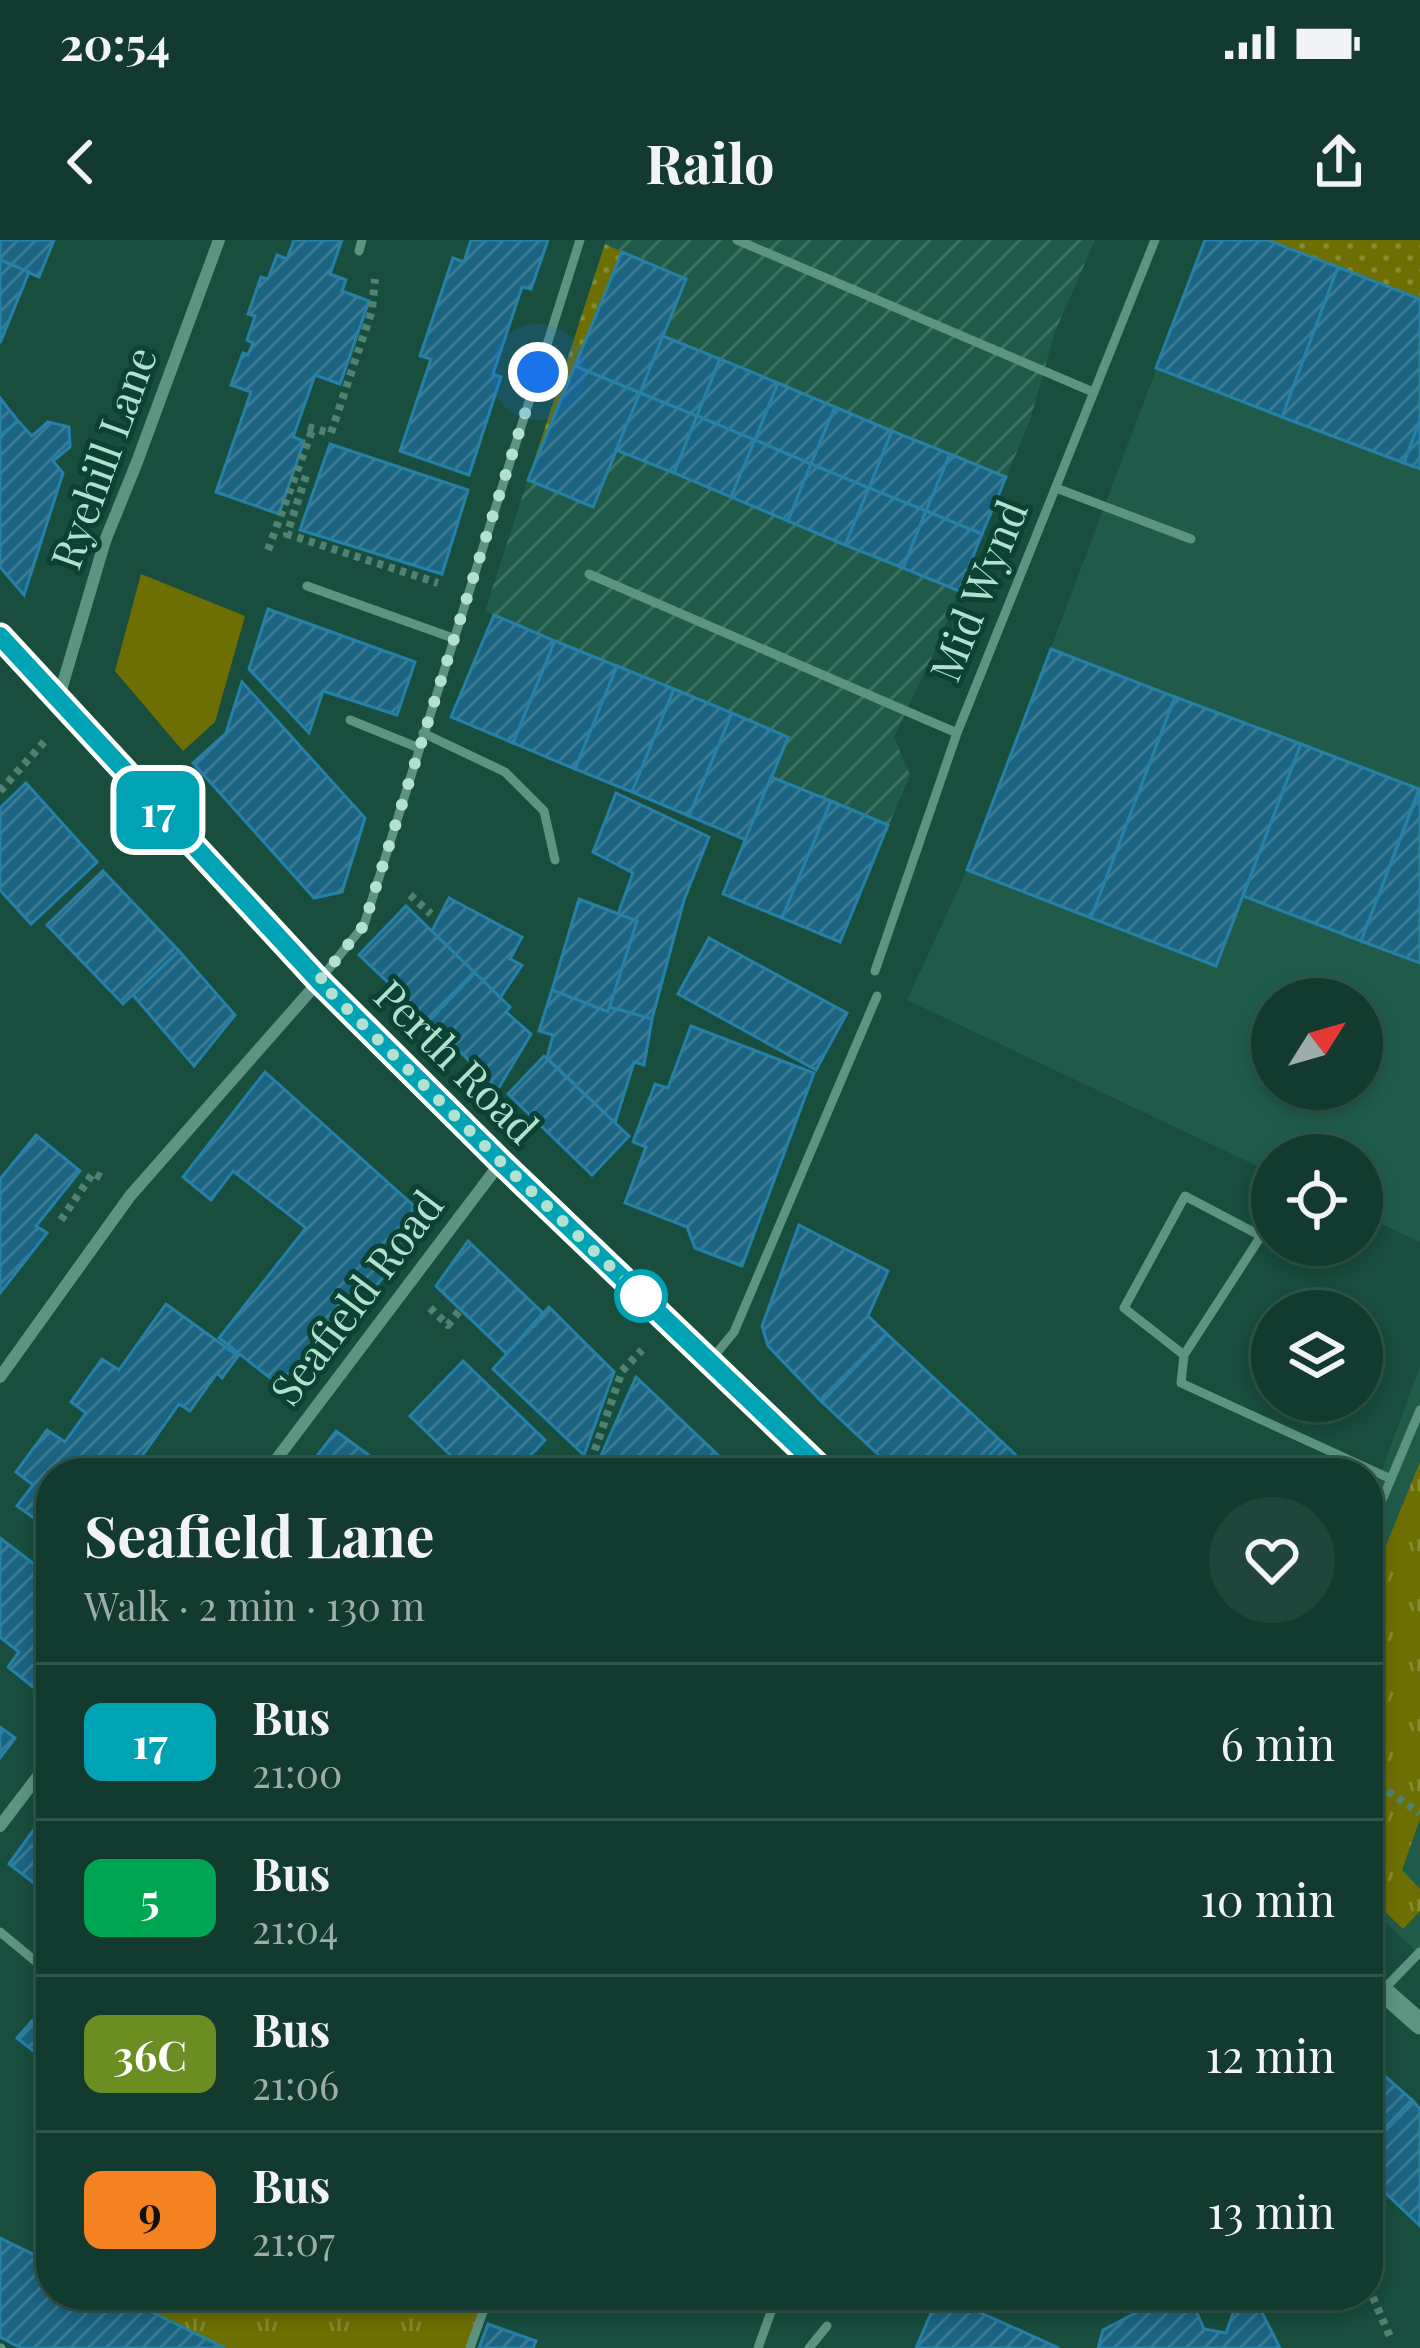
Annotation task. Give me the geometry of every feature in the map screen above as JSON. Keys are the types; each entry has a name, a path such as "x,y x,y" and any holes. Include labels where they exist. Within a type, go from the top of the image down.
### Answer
{"street":[{"name":"Ryehill Lane","path":"58,701 105,541 219,240"},
{"name":"Perth Road","path":"0,636 319,981 810,1458"},
{"path":"3,1369 130,1196 319,981"},
{"name":"Seafield Road","path":"277,1458 501,1162"},
{"path":"1,1821 36,1778"},
{"path":"1383,1992 1420,2024"}],"lane":[{"path":"319,981 364,925 580,240"},
{"path":"737,240 1093,392"},
{"name":"Mid Wynd","path":"875,971 958,733 1155,240"},
{"path":"1056,488 1191,539"},
{"path":"589,574 958,733"},
{"path":"307,586 453,638"},
{"path":"350,720 419,748"},
{"path":"424,733 505,772 544,811 555,860"},
{"path":"709,1361 734,1332 877,996"},
{"path":"1184,1355 1124,1308 1185,1196 1261,1236 1184,1355 1180,1383 1345,1458"},
{"path":"1383,1498 1420,1411"},
{"path":"1383,1475 1391,1479"},
{"path":"0,1932 36,1962"},
{"path":"1383,1979 1420,1952"},
{"path":"470,2348 484,2310"},
{"path":"758,2348 772,2310"},
{"path":"809,2348 827,2326"}],"path":[{"path":"268,550 310,428 331,433 373,310 376,259 361,244"},
{"path":"306,476 286,534 432,582"},
{"path":"0,791 18,771"},
{"path":"411,896 431,914"},
{"path":"591,1458 622,1371 668,1322"},
{"path":"1383,1788 1420,1814"},
{"path":"1379,2310 1391,2338"}],"shaded area":[{"path":"606,240 1095,240 1055,332 1030,420 894,737 910,775 840,942 723,894 745,839 451,717 493,616 485,611"},
{"path":"1205,240 1420,240 1420,1242 1383,1225 1383,1134 1251,1134 1251,1163 907,1000 967,870"},
{"path":"1420,1366 1420,1955 1383,1919 1383,1467"}],"green space":[{"path":"1267,240 1420,240 1420,299"},
{"path":"605,244 622,252 528,480"},
{"path":"141,574 245,616 215,722 183,751 115,671"},
{"path":"1420,1462 1420,1819 1402,1870 1420,1889 1420,1911 1403,1929 1383,1910 1383,1553"},
{"path":"148,2310 484,2310 470,2348 226,2348"}],"building":[{"path":"0,240 54,240 39,277 0,260"},
{"path":"294,240 342,240 330,274 346,280 342,291 369,301 340,384 315,375 293,437 304,441 279,514 216,492 251,392 231,385 243,353 248,355 253,343 247,340 255,316 248,314 261,277 268,279 277,255 287,259"},
{"path":"471,240 548,240 531,289 522,287 493,374 501,377 469,475 400,451 431,359 420,356 453,258 464,262"},
{"path":"1205,240 1267,240 1338,267 1282,417 1156,368"},
{"path":"622,252 686,279 640,393 575,366"},
{"path":"0,260 29,272 0,343"},
{"path":"1338,267 1420,299 1420,420 1404,463 1282,417"},
{"path":"663,336 720,359 697,416 640,393"},
{"path":"720,359 778,383 755,440 697,416"},
{"path":"575,366 640,393 593,507 528,480"},
{"path":"778,383 835,407 811,464 755,440"},
{"path":"640,393 697,416 674,473 616,450"},
{"path":"0,398 18,421 0,436"},
{"path":"835,407 892,431 869,488 811,464"},
{"path":"697,416 755,440 731,497 674,473"},
{"path":"1420,420 1420,469 1404,463"},
{"path":"18,421 32,436 48,422 69,427 70,447 53,461 63,473 24,595 0,567 0,436"},
{"path":"892,431 950,454 926,511 869,488"},
{"path":"755,440 811,464 788,521 731,497"},
{"path":"330,444 468,490 442,574 300,530"},
{"path":"950,454 1006,477 982,534 926,511"},
{"path":"811,464 869,488 845,545 788,521"},
{"path":"869,488 926,511 903,568 845,545"},
{"path":"926,511 982,534 959,591 903,568"},
{"path":"268,609 415,662 397,715 323,691 309,733 249,669"},
{"path":"494,615 555,641 513,743 451,717"},
{"path":"555,641 617,666 575,769 513,743"},
{"path":"1051,649 1175,697 1091,918 967,870"},
{"path":"617,666 674,689 632,792 575,769"},
{"path":"242,682 365,818 342,892 314,898 193,763 226,733"},
{"path":"674,689 732,713 689,816 632,792"},
{"path":"1175,697 1301,744 1216,966 1091,918"},
{"path":"732,713 788,737 746,840 689,816"},
{"path":"1301,744 1419,789 1361,941 1243,896"},
{"path":"771,777 831,801 782,918 723,894"},
{"path":"26,783 97,862 31,924 0,890 0,808"},
{"path":"1420,788 1420,963 1361,941"},
{"path":"616,793 709,837 684,900 652,1019 609,1007 637,921 618,914 633,873 593,852"},
{"path":"831,801 888,825 840,942 782,918"},
{"path":"103,871 179,951 123,1004 47,925"},
{"path":"449,898 522,937 510,959 522,965 500,998 432,931"},
{"path":"579,899 637,921 608,1012 552,990"},
{"path":"406,906 475,973 429,1021 359,955"},
{"path":"709,938 847,1013 816,1070 678,994"},
{"path":"179,951 235,1015 194,1066 133,995"},
{"path":"475,973 531,1034 498,1089 429,1021"},
{"path":"552,990 608,1012 609,1007 652,1019 644,1065 634,1062 615,1123 547,1058 553,1035 539,1031"},
{"path":"691,1026 814,1073 742,1266 695,1248 687,1227 625,1203 646,1147 633,1142 655,1084 668,1088"},
{"path":"544,1056 629,1136 592,1175 508,1094"},
{"path":"265,1072 413,1205 408,1248 287,1391 219,1338 306,1228 233,1171 211,1200 183,1177"},
{"path":"36,1135 80,1171 36,1226 47,1233 0,1293 0,1179"},
{"path":"799,1225 888,1271 868,1316 887,1334 822,1402 768,1346 762,1326"},
{"path":"468,1241 543,1313 507,1354 436,1286"},
{"path":"166,1304 238,1356 222,1378 217,1373 190,1411 179,1404 141,1458 36,1458 36,1519 17,1506 33,1485 16,1472 47,1430 65,1442 86,1413 71,1402 102,1359 119,1370"},
{"path":"549,1307 614,1372 584,1455 493,1369"},
{"path":"887,1334 1002,1442 987,1458 882,1458 822,1402"},
{"path":"463,1361 545,1440 528,1458 453,1458 410,1416"},
{"path":"636,1377 719,1456 718,1458 600,1458"},
{"path":"336,1431 373,1458 315,1458"},
{"path":"1002,1442 1019,1458 987,1458"},
{"path":"0,1538 36,1566 36,1689 8,1667 19,1652 0,1637"},
{"path":"0,1727 15,1738 0,1758"},
{"path":"36,1827 36,1885 9,1864"},
{"path":"32,2021 36,2024 36,2053 17,2038"},
{"path":"1383,2074 1412,2100 1383,2130"},
{"path":"1412,2100 1420,2109 1420,2226 1383,2190 1383,2130"},
{"path":"0,2238 36,2256 36,2310 148,2310 225,2348 21,2348 0,2337"},
{"path":"932,2310 974,2310 1059,2348 916,2348"},
{"path":"1141,2310 1196,2310 1204,2329 1226,2333 1234,2310 1261,2310 1280,2348 1098,2348 1103,2330"},
{"path":"488,2324 536,2341 533,2348 479,2348"}],"bus line":[{"name":"17","path":"0,636 319,981 810,1458"}],"route":[{"path":"538,372 364,925 319,981 641,1296"}]}
